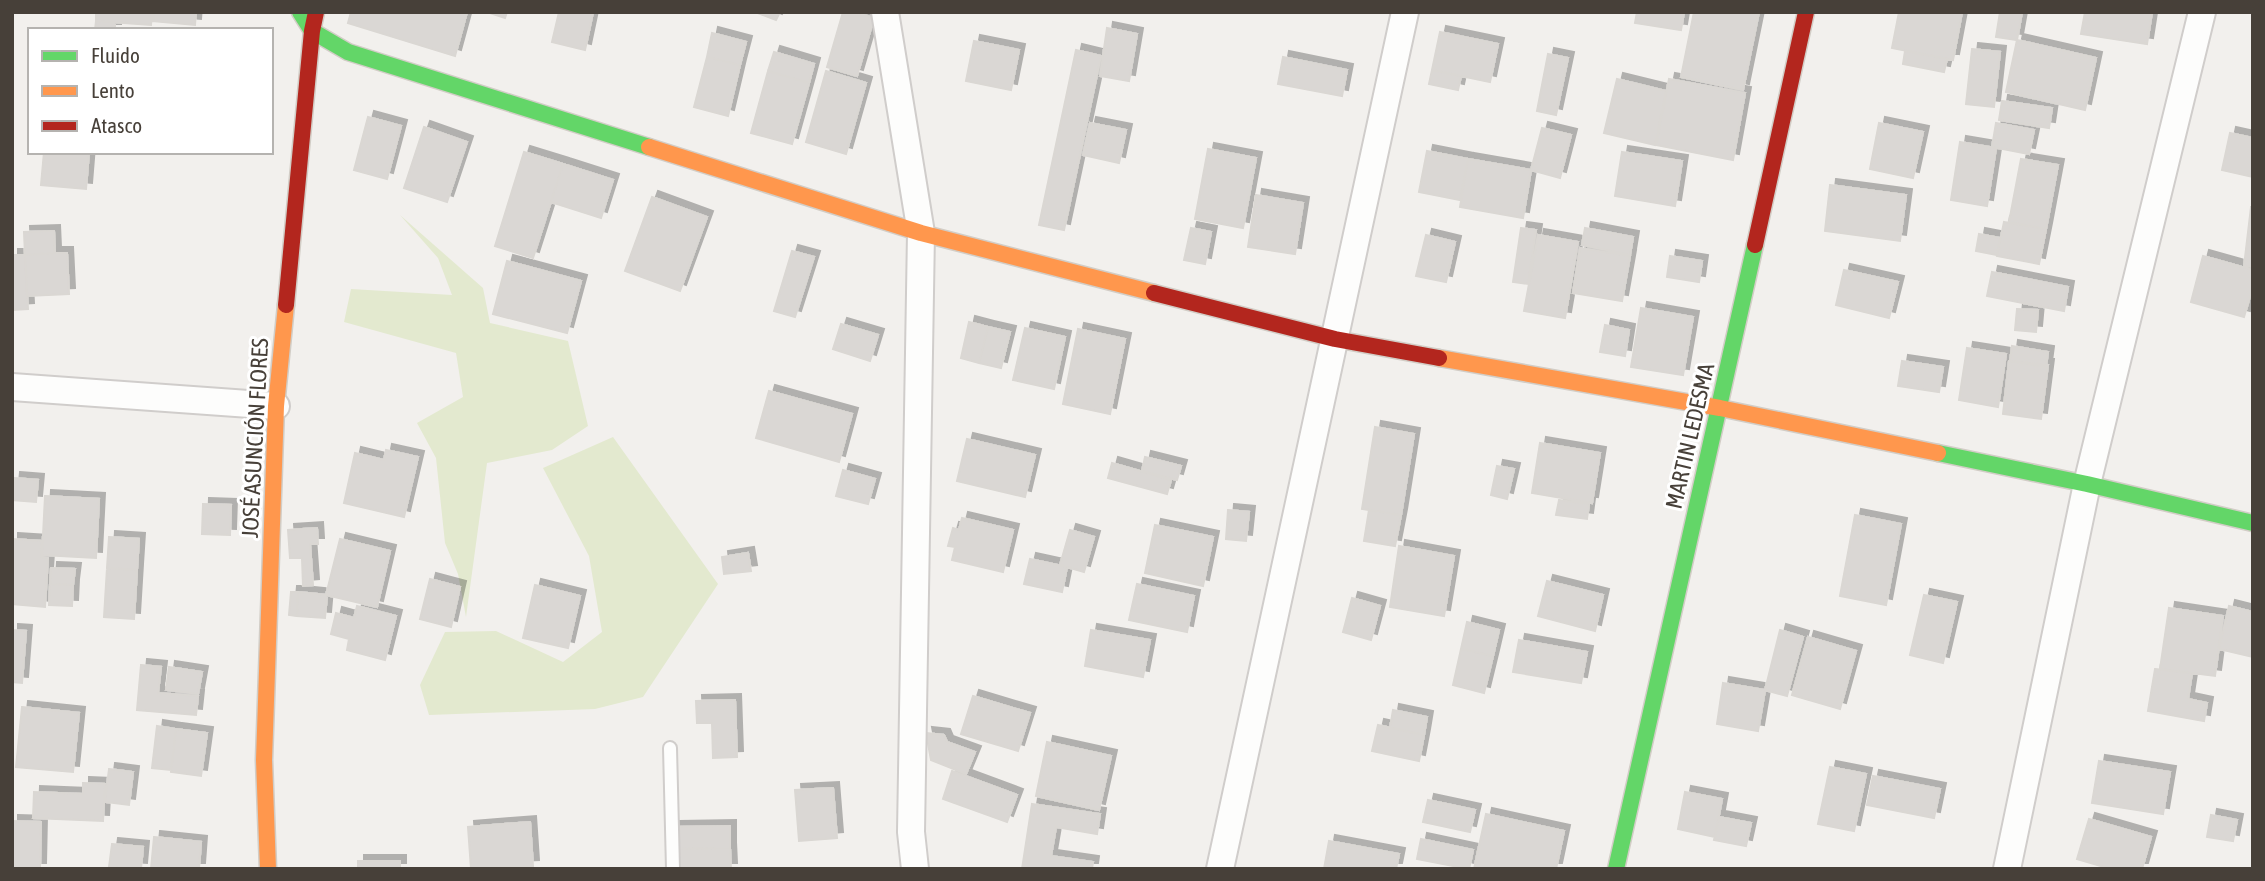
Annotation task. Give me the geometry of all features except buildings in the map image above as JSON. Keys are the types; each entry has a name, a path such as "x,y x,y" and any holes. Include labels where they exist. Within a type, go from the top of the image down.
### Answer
{"street":[{"path":"300,12 312,31 348,52 921,233 1335,339 1720,408 2087,484 2253,523"},
{"name":"JOSÉ ASUNCIÓN FLORES","path":"268,869 264,760 276,406 316,12"},
{"path":"885,12 921,233 911,832 915,869"},
{"path":"1220,869 1405,12"},
{"name":"MARTIN LEDESMA","path":"1616,869 1720,408 1805,12"},
{"path":"2007,869 2087,484 2202,12"},
{"path":"12,387 276,406"}],"lane":[{"path":"670,748 673,869"}],"green space":[{"path":"400,215 483,288 490,323 568,341 588,426 552,450 487,463 466,617 458,574 445,543 436,458 417,423 463,397 456,353 344,322 351,289 452,295 438,258"},
{"path":"613,437 718,584 643,697 595,709 429,715 420,685 445,632 496,631 563,662 602,632 589,556 543,468"}],"traffic: fast":[{"path":"300,12 312,31 348,52 649,147"},
{"path":"1616,869 1755,245"},
{"path":"1938,453 2253,523"}],"traffic: slow":[{"path":"649,147 921,233 1154,293"},
{"path":"268,869 264,760 276,406 286,305"},
{"path":"1439,358 1720,408 1938,453"}],"traffic: jam":[{"path":"286,305 316,12"},
{"path":"1755,245 1806,12"},
{"path":"1154,293 1335,339 1439,358"}]}
